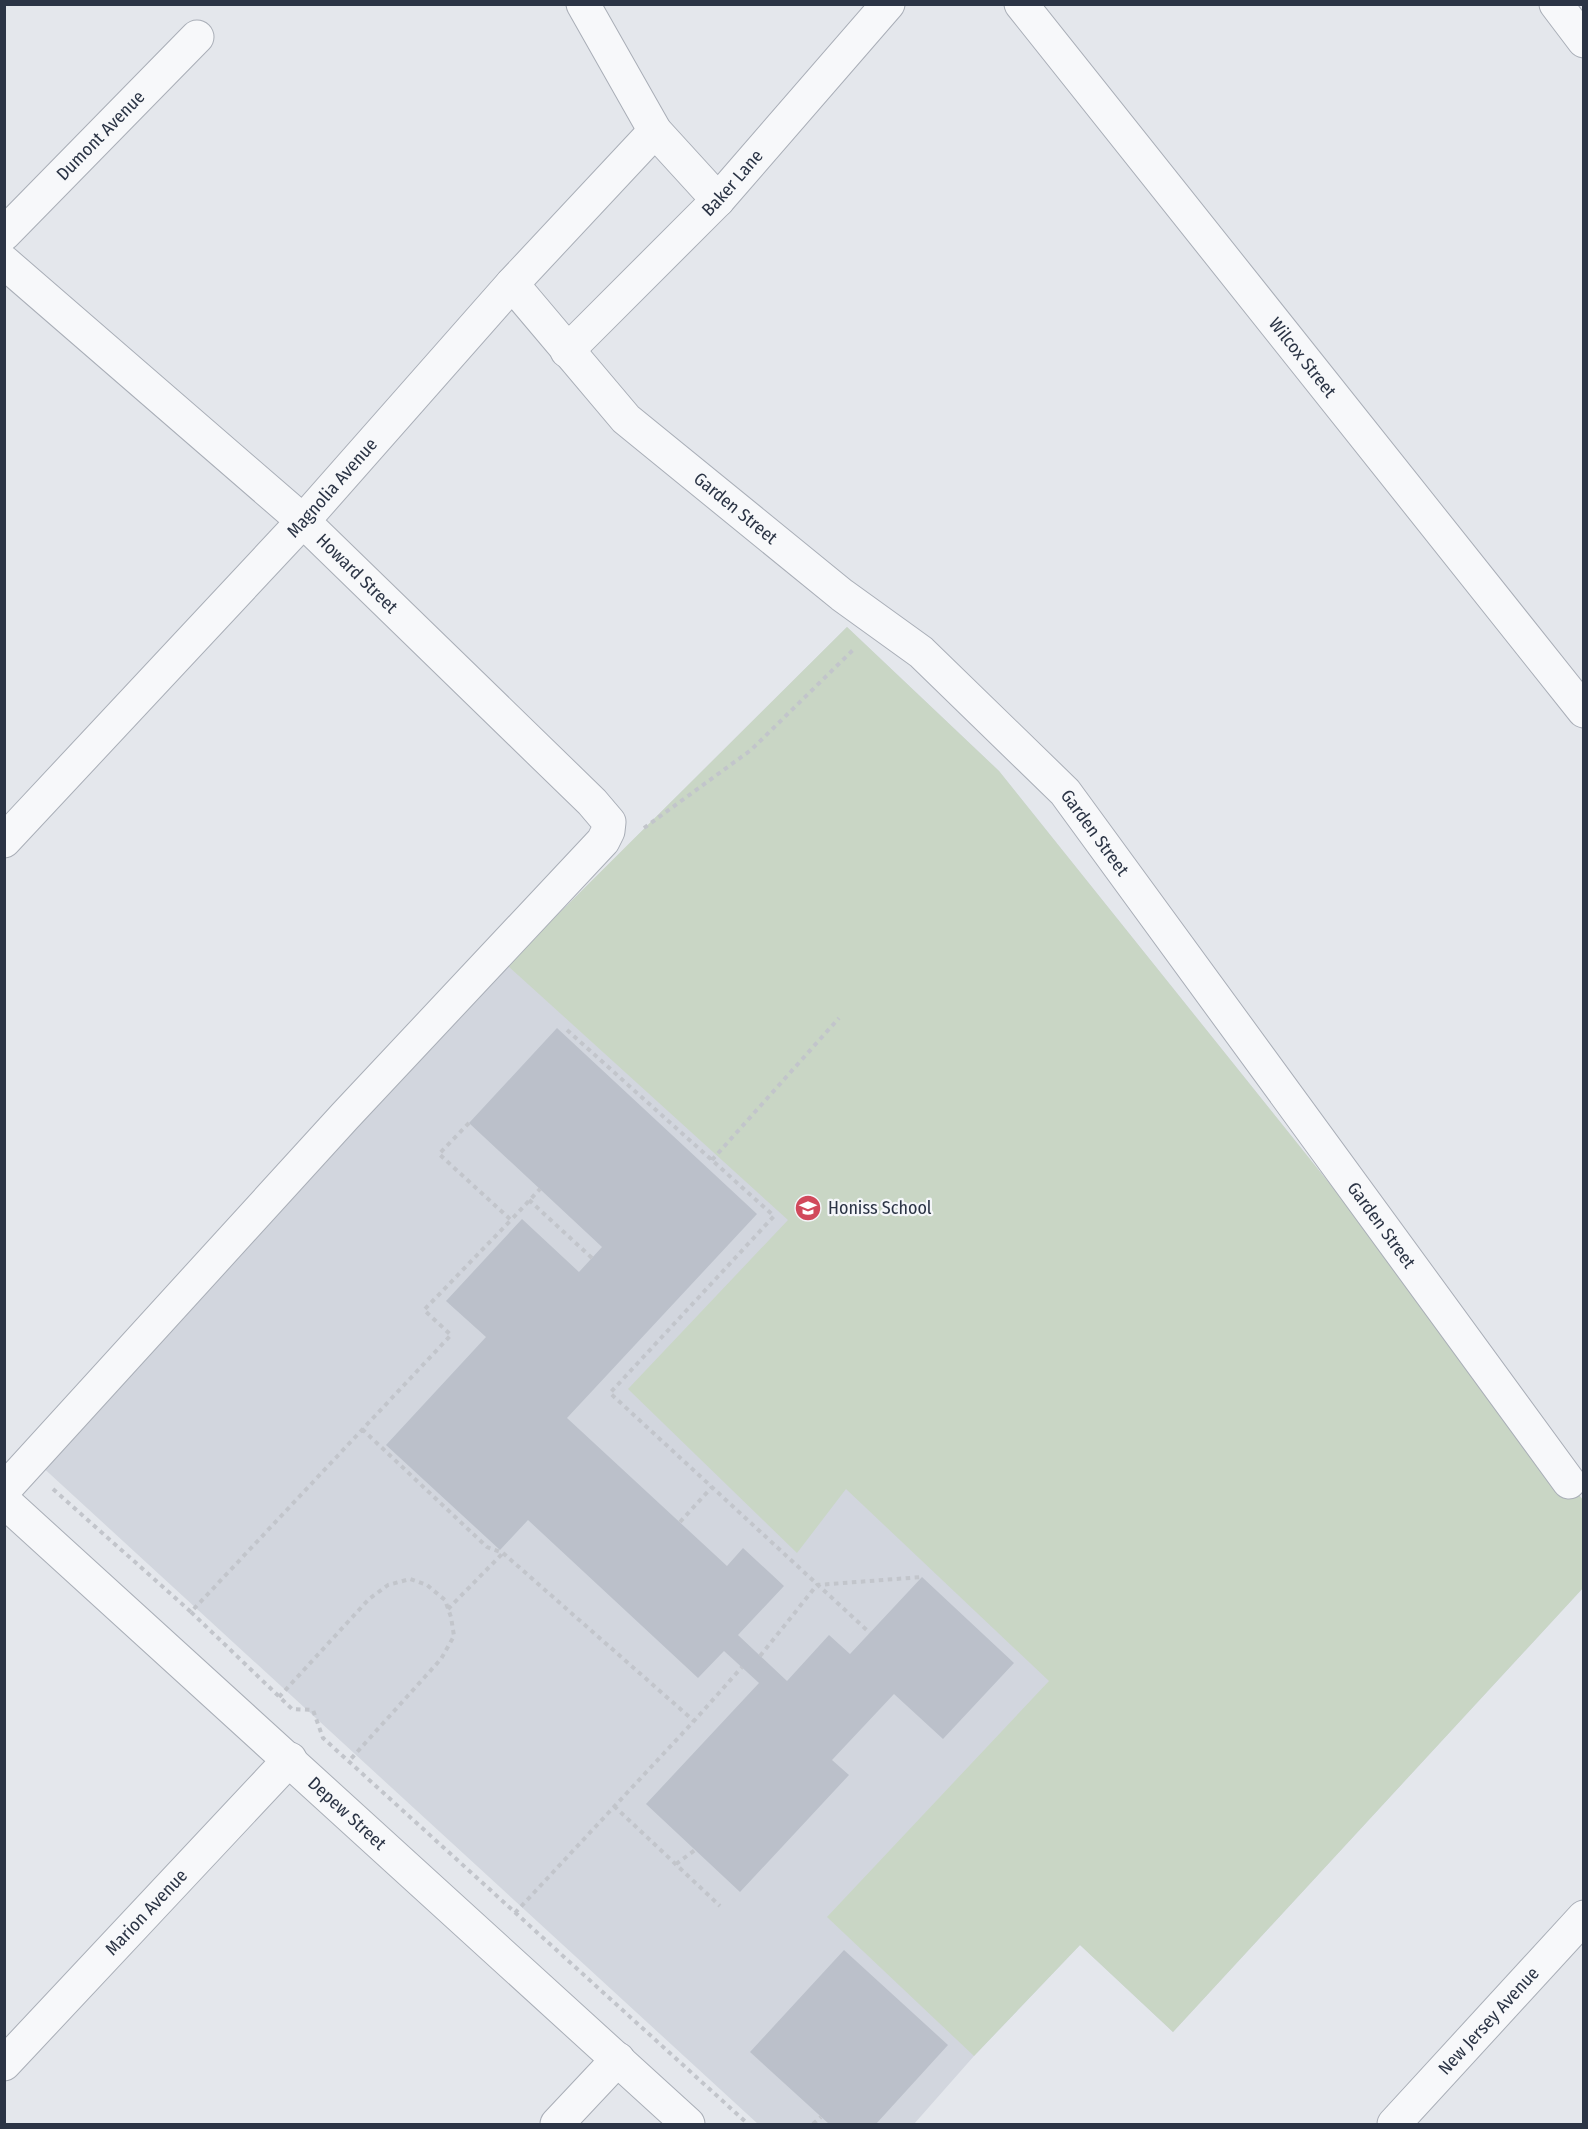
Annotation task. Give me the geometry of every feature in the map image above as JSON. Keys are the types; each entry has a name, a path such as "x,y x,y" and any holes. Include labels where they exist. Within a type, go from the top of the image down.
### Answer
{"street":[{"path":"584,4 656,130 718,200"},
{"name":"Baker Lane","path":"567,351 718,200 888,4"},
{"name":"Wilcox Street","path":"1021,4 1584,711"},
{"path":"1556,4 1584,41"},
{"name":"Dumont Avenue","path":"4,234 197,37"},
{"name":"Magnolia Avenue","path":"4,841 303,521 512,284 656,130"},
{"name":"Howard Street","path":"4,262 303,521 592,802 609,822 603,841"},
{"name":"Garden Street","path":"512,284 626,419 842,595 921,652 1065,792 1569,1482"},
{"path":"6,1501 345,1116 603,841"},
{"name":"Depew Street","path":"6,1501 688,2124"},
{"name":"Marion Avenue","path":"4,2064 290,1759"},
{"name":"New Jersey Avenue","path":"1394,2124 1584,1917"},
{"path":"557,2124 618,2059"}],"path":[{"path":"603,841 618,847 750,750 880,623"},
{"path":"712,1160 839,1018"},
{"path":"567,1030 774,1216 610,1393 870,1633"},
{"path":"469,1123 439,1154 511,1220"},
{"path":"191,1612 451,1335 424,1310 540,1189"},
{"path":"529,1200 592,1258"},
{"path":"362,1429 487,1547 503,1553 694,1721"},
{"path":"48,1484 191,1612 292,1709 313,1710 323,1737 748,2124"},
{"path":"680,1522 712,1487"},
{"path":"448,1609 503,1553"},
{"path":"760,1656 817,1585 922,1577"},
{"path":"279,1697 369,1599 388,1585 410,1580 427,1585 445,1600 454,1636 441,1659 349,1761"},
{"path":"515,1913 742,1667"},
{"path":"614,1806 720,1906"},
{"path":"676,1864 695,1850"},
{"path":"813,2124 821,2116"}],"shaded area":[{"name":"Honiss School","path":"847,627 999,771 1583,1500 1583,1588 1173,2032 1080,1945 974,2056 914,2124 758,2124 26,1452 507,965"}],"green space":[{"path":"847,627 999,771 1583,1500 1583,1588 1173,2032 1080,1945 974,2056 827,1917 1049,1681 846,1489 797,1553 628,1389 788,1220 507,965"}],"building":[{"path":"557,1028 757,1214 567,1418 727,1566 743,1548 784,1586 738,1635 787,1681 829,1635 850,1654 922,1577 1014,1663 943,1739 894,1694 832,1760 849,1775 740,1892 646,1804 759,1683 724,1651 698,1678 528,1520 500,1550 386,1445 486,1337 446,1301 522,1219 579,1272 602,1247 469,1123"},
{"path":"844,1950 948,2045 876,2124 829,2124 750,2052"}],"place":[{"name":"Honiss School","path":"808,1208"}]}
